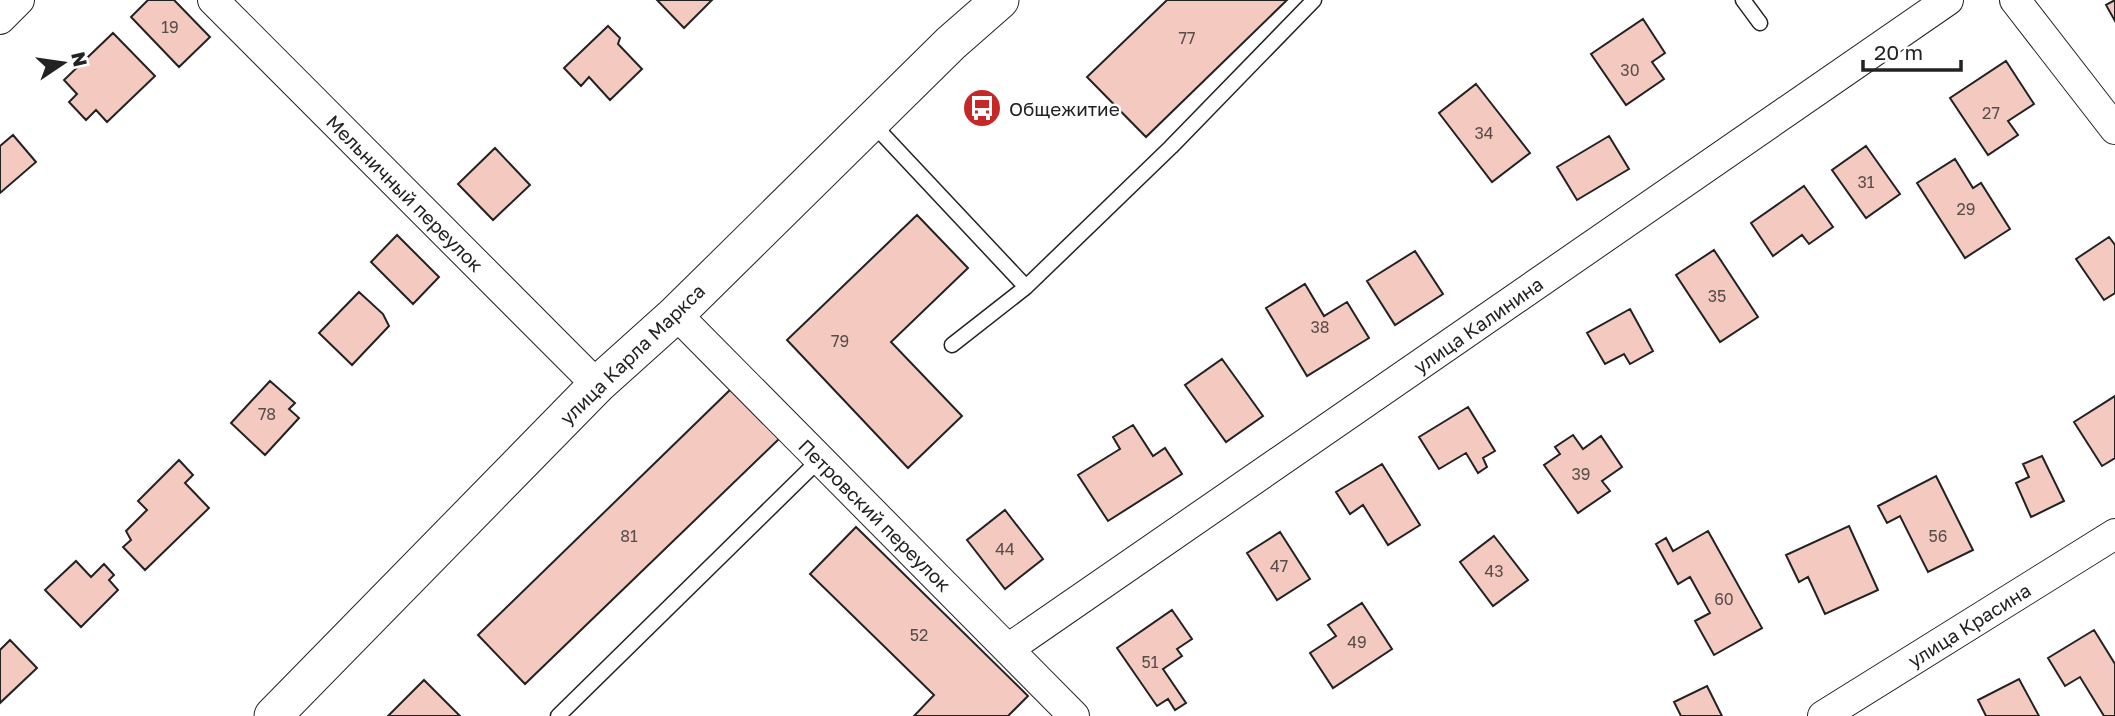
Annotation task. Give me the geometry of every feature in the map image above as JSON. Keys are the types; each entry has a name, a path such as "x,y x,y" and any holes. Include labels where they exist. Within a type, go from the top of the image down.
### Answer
{"street":[{"path":"0,19 19,0"},
{"name":"Мельничный переулок","path":"213,0 597,385"},
{"name":"улица Карла Маркса","path":"273,716 597,385 676,314 951,43 1000,0"},
{"name":"улица Калинина","path":"1008,649 1948,0"},
{"path":"2015,0 2115,129"},
{"name":"Петровский переулок","path":"676,314 1072,715"},
{"name":"улица Красина","path":"1823,716 2115,534"}],"lane":[{"path":"952,345 1026,287 1171,147 1314,0"},
{"path":"1743,0 1760,23"},
{"path":"871,122 1026,287"},
{"path":"558,716 820,459"}],"building":[{"path":"148,0 174,0 210,37 179,67 131,17"},
{"path":"657,0 712,0 684,28"},
{"path":"1167,0 1287,0 1146,137 1087,77"},
{"path":"2115,0 2115,21 2106,5"},
{"path":"1643,19 1665,53 1652,62 1664,79 1626,105 1591,54"},
{"path":"608,26 620,38 618,44 642,69 610,100 589,77 581,86 564,68"},
{"path":"113,33 155,76 107,122 96,110 86,120 69,102 77,94 64,80"},
{"path":"2006,61 2034,104 2008,121 2018,135 1988,155 1950,98"},
{"path":"1476,84 1530,153 1492,182 1439,113"},
{"path":"13,135 36,162 0,193 0,146"},
{"path":"1609,136 1629,169 1577,200 1557,167"},
{"path":"1866,146 1900,194 1866,218 1832,170"},
{"path":"495,148 530,185 493,220 458,184"},
{"path":"1955,159 1973,188 1981,183 2010,229 1965,258 1917,183"},
{"path":"1804,186 1833,227 1809,244 1802,235 1773,256 1751,223"},
{"path":"917,215 968,268 891,342 962,416 908,468 787,340"},
{"path":"397,235 439,277 413,304 371,262"},
{"path":"2109,237 2115,245 2115,293 2104,300 2076,259"},
{"path":"1714,250 1758,317 1720,342 1676,275"},
{"path":"1415,251 1443,294 1395,325 1367,281"},
{"path":"1305,284 1324,316 1347,302 1369,338 1307,376 1266,308"},
{"path":"359,292 383,314 389,326 352,365 319,333"},
{"path":"1630,309 1653,351 1630,364 1624,354 1605,364 1587,333"},
{"path":"1222,359 1263,416 1226,442 1185,385"},
{"path":"270,381 295,403 289,409 299,418 265,455 231,423"},
{"path":"732,388 780,438 525,684 478,635"},
{"path":"2115,396 2115,458 2102,466 2074,422"},
{"path":"1468,407 1495,451 1483,458 1487,467 1478,473 1466,453 1439,469 1419,437"},
{"path":"1133,425 1153,456 1165,448 1182,474 1108,521 1078,475 1120,449 1113,437"},
{"path":"1573,435 1583,449 1601,436 1622,467 1602,481 1610,491 1578,513 1544,465 1560,454 1555,447"},
{"path":"2042,456 2064,501 2031,517 2016,483 2029,477 2023,464"},
{"path":"179,460 193,475 185,483 209,508 145,570 123,547 131,540 126,531 147,510 138,501"},
{"path":"1382,464 1420,525 1388,545 1363,505 1350,514 1336,492"},
{"path":"1936,476 1973,550 1928,572 1900,516 1887,523 1878,506"},
{"path":"1005,510 1043,559 1005,589 967,540"},
{"path":"1849,526 1878,590 1825,614 1808,577 1799,582 1786,555"},
{"path":"856,527 1028,696 1008,716 914,716 934,695 810,574"},
{"path":"1708,531 1762,628 1714,655 1695,621 1710,613 1690,577 1678,584 1656,544 1666,538 1673,551"},
{"path":"1280,532 1310,579 1277,600 1247,553"},
{"path":"1494,536 1528,580 1493,606 1460,562"},
{"path":"76,561 91,577 104,564 114,575 109,580 118,590 81,627 45,590"},
{"path":"1362,603 1392,649 1333,688 1310,653 1336,636 1328,625"},
{"path":"1172,610 1192,639 1177,649 1182,656 1163,669 1186,703 1175,710 1168,699 1157,706 1117,648"},
{"path":"2094,630 2115,664 2115,716 2104,716 2080,677 2065,686 2048,658"},
{"path":"10,640 37,668 0,703 0,650"},
{"path":"2019,679 2039,716 1986,716 1978,700"},
{"path":"424,680 460,716 388,716"},
{"path":"1707,686 1722,716 1681,716 1674,702"}],"place":[{"name":"Общежитие","path":"982,108"}]}
